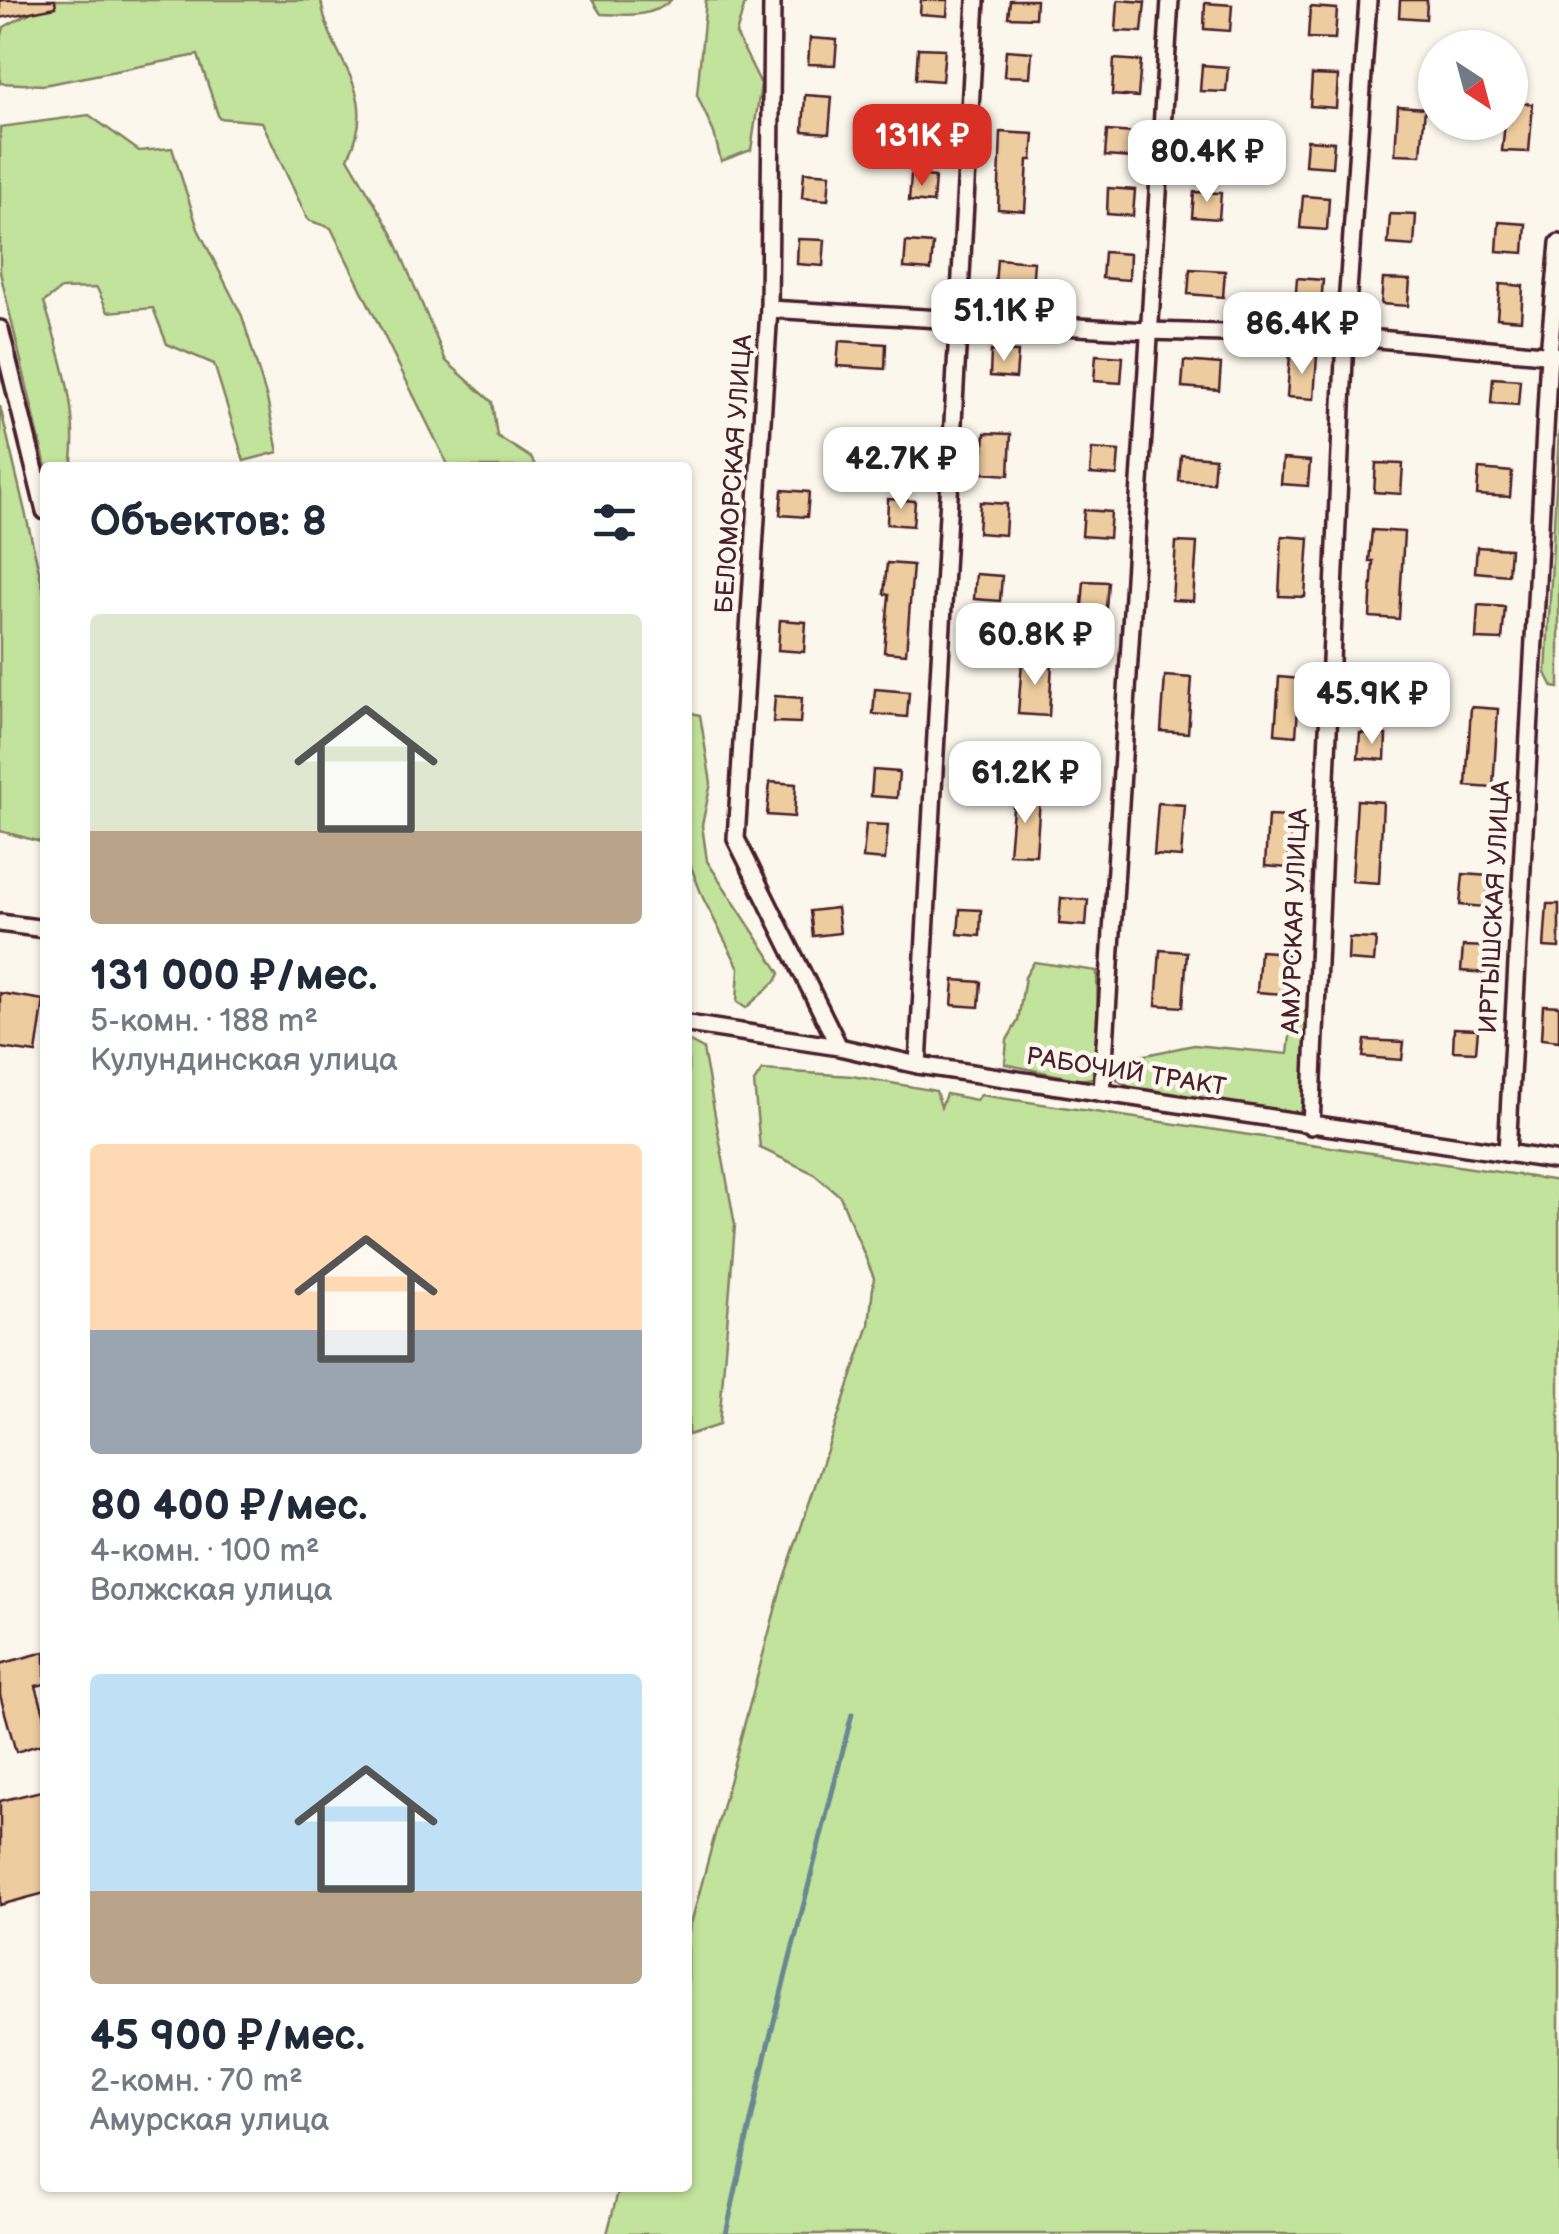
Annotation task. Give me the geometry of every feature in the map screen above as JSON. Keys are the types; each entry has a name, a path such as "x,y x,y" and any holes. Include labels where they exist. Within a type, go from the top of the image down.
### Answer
{"street":[{"name":"БЕЛОМОРСКАЯ УЛИЦА","path":"772,0 769,309 736,840 839,1047"},
{"path":"918,1065 976,0"},
{"path":"1102,1093 1170,0"},
{"name":"АМУРСКАЯ УЛИЦА","path":"1311,1126 1345,336 1368,0"},
{"name":"ИРТЫШСКАЯ УЛИЦА","path":"1507,1154 1559,243"},
{"path":"769,309 1147,330 1345,336 1554,355"},
{"path":"0,329 40,492"},
{"path":"0,923 40,928"},
{"name":"РАБОЧИЙ ТРАКТ","path":"692,1025 839,1047 918,1065 1559,1161"}],"green space":[{"path":"53,0 321,0 326,22 357,95 357,134 348,158 392,233 446,361 492,402 497,436 533,462 447,462 331,228 308,220 262,122 219,118 198,55 44,85 0,83 4,27"},
{"path":"592,0 671,0 647,13 620,15 601,14"},
{"path":"706,0 746,0 736,34 761,84 751,150 721,161 697,95"},
{"path":"89,115 139,151 172,148 198,229 242,316 278,452 244,461 214,364 167,344 153,308 108,312 97,288 61,289 44,302 66,380 73,462 45,462 0,272 0,127"},
{"path":"0,406 40,575 40,842 0,831"},
{"path":"1559,431 1559,688 1553,687 1546,673"},
{"path":"692,713 700,715 711,783 702,825 707,861 780,973 746,1008 737,1002 739,968 692,869"},
{"path":"1034,962 1097,971 1098,1043 1093,1078 1079,1080 1005,1064 1007,1040 1018,1021 1025,977"},
{"path":"1293,1010 1306,1012 1308,1051 1306,1093 1297,1115 1130,1087 1117,1080 1116,1061 1194,1045 1288,1054"},
{"path":"692,1043 703,1049 735,1225 719,1425 692,1434"},
{"path":"762,1070 852,1076 936,1091 941,1107 946,1094 976,1100 981,1095 1559,1181 1559,2234 607,2234 618,2192 692,2192 692,1920 782,1584 869,1325 874,1278 840,1196 813,1173 760,1148 754,1082"}],"building":[{"path":"0,0 55,0 56,7 0,18"},
{"path":"921,0 948,0 947,16 920,14"},
{"path":"1010,0 1036,0 1035,18 1008,17"},
{"path":"1118,0 1145,2 1142,32 1116,31"},
{"path":"1400,0 1427,0 1426,19 1399,17"},
{"path":"1205,3 1232,5 1230,31 1204,29"},
{"path":"1310,7 1337,9 1335,39 1308,38"},
{"path":"810,38 837,40 835,65 808,64"},
{"path":"918,48 945,49 942,81 916,79"},
{"path":"1006,50 1032,52 1030,77 1004,76"},
{"path":"1114,59 1141,61 1138,97 1112,95"},
{"path":"1202,65 1228,67 1226,92 1200,91"},
{"path":"1312,75 1338,76 1336,108 1310,106"},
{"path":"805,95 832,97 829,133 803,131"},
{"path":"1528,104 1533,104 1529,152 1502,151 1503,140 1528,140"},
{"path":"1398,106 1418,107 1421,155 1395,154"},
{"path":"913,112 940,114 938,140 911,138"},
{"path":"1107,131 1134,133 1132,158 1105,156"},
{"path":"1195,131 1227,134 1225,159 1193,157"},
{"path":"1001,132 1034,134 1025,211 998,209"},
{"path":"1307,140 1334,142 1332,167 1305,165"},
{"path":"804,172 830,174 828,200 802,198"},
{"path":"911,175 935,177 933,203 909,201"},
{"path":"1108,188 1135,190 1133,216 1107,214"},
{"path":"1194,192 1221,193 1219,219 1192,217"},
{"path":"1303,196 1329,198 1327,230 1300,228"},
{"path":"1390,214 1416,215 1414,246 1388,244"},
{"path":"1499,222 1526,224 1524,253 1497,251"},
{"path":"798,239 825,240 823,266 797,264"},
{"path":"906,242 933,244 931,270 904,268"},
{"path":"1104,252 1130,254 1129,280 1102,278"},
{"path":"997,259 1034,262 1032,287 995,285"},
{"path":"1190,269 1225,271 1223,297 1188,294"},
{"path":"1297,278 1323,280 1321,305 1295,303"},
{"path":"1383,279 1410,280 1408,306 1381,304"},
{"path":"1500,284 1523,286 1521,320 1497,318"},
{"path":"839,341 886,344 885,369 837,366"},
{"path":"991,351 1018,352 1016,378 990,376"},
{"path":"1290,354 1317,356 1314,399 1287,397"},
{"path":"1096,355 1123,357 1121,383 1094,381"},
{"path":"1184,361 1221,364 1219,390 1182,387"},
{"path":"1493,378 1520,380 1518,405 1491,403"},
{"path":"891,433 918,435 915,467 889,465"},
{"path":"985,433 1011,434 1009,475 982,473"},
{"path":"833,442 851,444 850,469 831,468"},
{"path":"1092,449 1119,451 1117,476 1090,474"},
{"path":"1181,455 1215,458 1213,483 1179,481"},
{"path":"1283,459 1310,461 1308,486 1281,484"},
{"path":"1376,463 1403,464 1401,494 1374,492"},
{"path":"1479,469 1512,472 1510,497 1477,495"},
{"path":"782,490 809,492 807,517 780,515"},
{"path":"888,499 915,501 913,526 887,524"},
{"path":"980,502 1007,504 1005,535 978,533"},
{"path":"1084,510 1111,512 1109,538 1082,536"},
{"path":"1372,530 1404,532 1399,619 1370,617"},
{"path":"1282,536 1309,538 1305,597 1279,596"},
{"path":"1176,542 1197,543 1193,601 1172,600"},
{"path":"1477,547 1510,549 1508,575 1475,572"},
{"path":"887,563 913,565 906,654 884,652 889,595 884,594"},
{"path":"976,574 1002,576 1000,601 974,599"},
{"path":"1084,581 1108,582 1106,608 1082,606"},
{"path":"1478,605 1505,607 1502,640 1476,639"},
{"path":"780,620 806,622 804,652 778,650"},
{"path":"1022,661 1052,662 1049,716 1018,714"},
{"path":"1364,664 1391,666 1389,699 1362,697"},
{"path":"1165,676 1192,678 1188,733 1161,731"},
{"path":"1279,677 1300,679 1296,736 1275,734"},
{"path":"875,689 909,692 907,717 873,714"},
{"path":"775,696 802,698 800,723 773,722"},
{"path":"1471,707 1498,709 1493,788 1466,786"},
{"path":"1360,733 1386,735 1385,760 1358,758"},
{"path":"873,770 899,772 897,798 871,796"},
{"path":"770,782 796,784 794,817 767,815"},
{"path":"1014,796 1040,798 1036,855 1009,854"},
{"path":"1357,800 1383,802 1379,883 1352,881"},
{"path":"1158,803 1185,805 1181,857 1154,855"},
{"path":"1268,816 1292,817 1288,868 1265,866"},
{"path":"866,824 888,825 885,860 863,858"},
{"path":"1463,874 1489,876 1487,907 1460,905"},
{"path":"1061,898 1088,900 1086,926 1059,924"},
{"path":"1547,904 1559,904 1559,948 1544,947"},
{"path":"837,908 840,933 813,936 810,911"},
{"path":"960,909 981,910 980,936 958,934"},
{"path":"1349,938 1376,939 1374,962 1348,960"},
{"path":"1463,946 1489,947 1487,973 1461,971"},
{"path":"1160,950 1187,952 1183,1007 1156,1005"},
{"path":"1260,951 1287,953 1284,994 1257,992"},
{"path":"954,980 981,982 979,1007 952,1005"},
{"path":"0,993 40,999 36,1053 0,1048"},
{"path":"1543,1005 1559,1006 1559,1041 1541,1039"},
{"path":"1454,1028 1478,1029 1476,1052 1453,1051"},
{"path":"1365,1040 1404,1042 1402,1060 1363,1057"},
{"path":"40,1653 40,1685 36,1686 40,1700 40,1745 16,1752 0,1695 0,1664"},
{"path":"40,1791 40,1894 0,1905 0,1801"}],"waterway":[{"path":"726,2234 767,2049 852,1714"}]}
